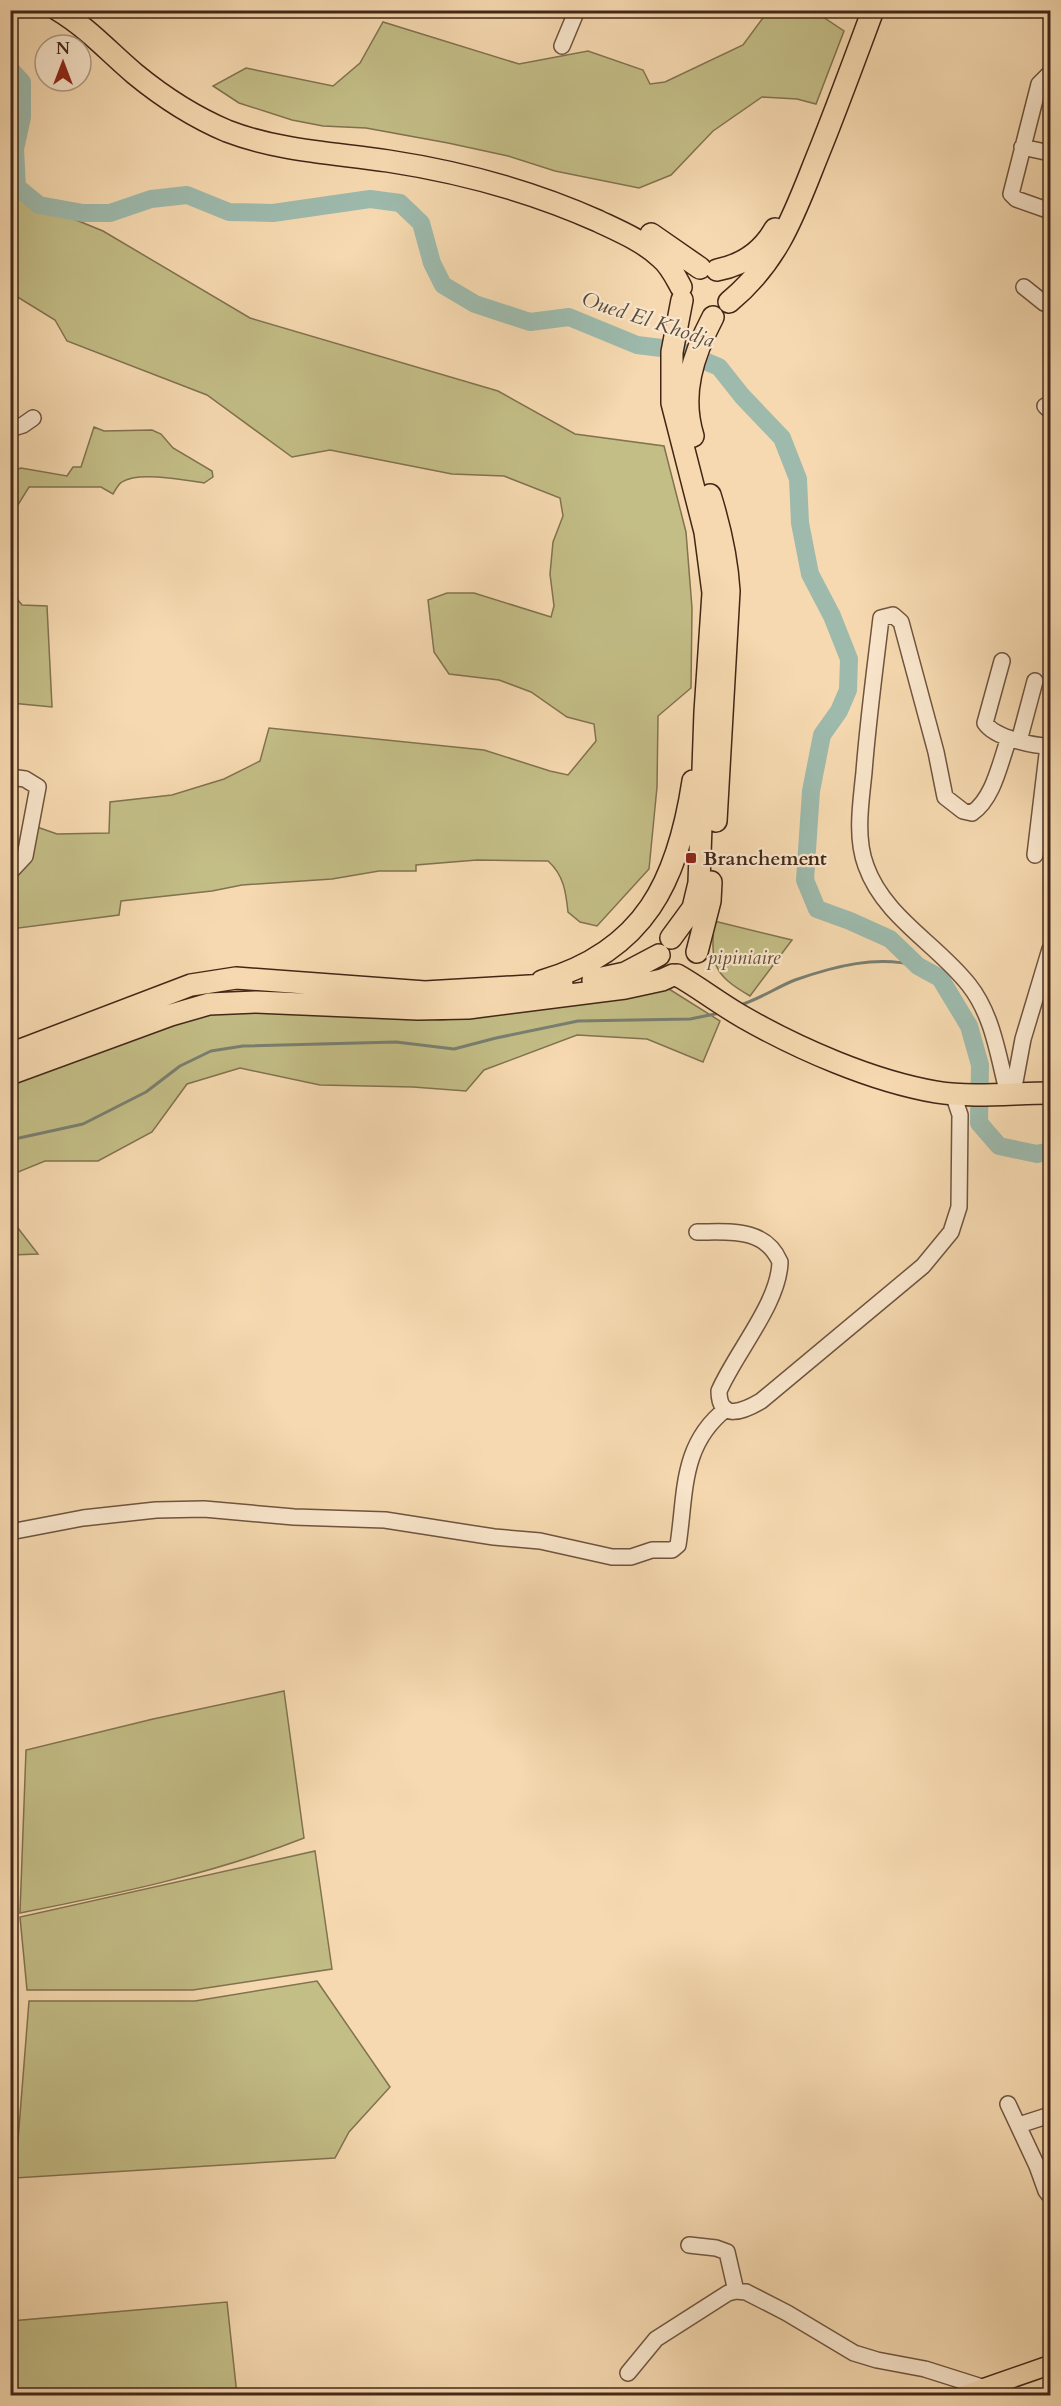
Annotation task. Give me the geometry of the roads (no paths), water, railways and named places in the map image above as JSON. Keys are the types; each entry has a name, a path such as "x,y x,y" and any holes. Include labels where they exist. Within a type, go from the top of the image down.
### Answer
{"highway":[{"path":"58,10 93,34 132,71 165,97 227,131 295,149 390,161 478,179 511,188 637,233 656,232 689,250 706,255 733,258 754,254"},
{"path":"81,10 172,85 197,102 239,121 276,133 402,151 498,173 594,205 637,233 728,280 729,302"},
{"path":"676,331 682,293 688,275 737,264 754,254 769,239 789,197 860,10"},
{"path":"10,1074 171,1015 209,1004 256,1002 460,1009 625,988 688,972 697,958 710,901 729,591 728,571 720,528 691,429 688,402 680,380 712,317 723,311 729,302 759,275 785,235 873,10"},
{"path":"637,233 662,258 682,293 689,311 694,315 712,317"},
{"path":"637,233 668,291 676,331 680,380 675,418 701,512 712,575 698,892 688,916 671,938"},
{"path":"521,987 569,973 598,958 624,938 647,912 666,880 680,847 705,712"},
{"path":"10,1054 191,985 236,978 414,991 460,991 570,984 604,978 639,967 658,955 662,944 678,936 690,941 709,982 724,1001"},
{"path":"658,955 662,967 747,1014 872,1063 962,1090 1050,1082"},
{"path":"1004,1085 1050,1094"}],"main road":[{"path":"961,2396 985,2392 1050,2365"}],"street":[{"path":"562,46 577,10"},
{"path":"1050,73 1039,84 1011,194 1016,199 1050,211"},
{"path":"1022,147 1050,153"},
{"path":"1024,287 1050,305"},
{"path":"10,429 23,425 33,418"},
{"path":"1004,1085 991,1028 971,987 956,969 894,911 866,866 860,848 860,817 866,747 881,618 893,615 901,622 936,752 945,797 951,804 963,811 972,813 981,807 988,796 1014,740 1035,681"},
{"path":"1002,661 985,723 988,728 1014,740 1049,746 1035,855"},
{"path":"10,777 25,779 38,787 25,855 10,872"},
{"path":"1004,1085 1023,1040 1050,949"},
{"path":"697,1232 754,1235 769,1244 780,1262 776,1285 769,1302 719,1391 719,1400 726,1409 736,1412 746,1410 761,1401 923,1266 951,1232 959,1207 962,1090"},
{"path":"10,1532 74,1519 140,1511 204,1509 294,1517 385,1520 494,1537 540,1541 599,1555 631,1557 652,1550 672,1550 678,1545 683,1493 691,1459 702,1436 726,1409"},
{"path":"1008,2104 1046,2192 1050,2196"},
{"path":"1019,2125 1050,2115"},
{"path":"689,2245 717,2248 727,2252 736,2290"},
{"path":"628,2373 656,2339 736,2290 746,2292 787,2313 854,2353 877,2360 925,2368 985,2392"}],"waterway":[{"name":"Oued El Khodja","path":"10,69 22,82 22,117 15,149 17,187 39,205 83,213 110,213 151,199 187,195 229,212 273,213 370,199 400,203 421,223 432,263 443,285 475,304 530,322 569,317 637,345 678,350 719,367 742,396 782,438 798,479 800,523 810,574 832,616 849,659 848,690 839,711 822,735 811,791 805,880 817,909 890,939 918,966 940,978 969,1026 980,1065 979,1123 999,1146 1037,1154 1050,1151"},
{"path":"740,1005 795,980 825,970 872,962 918,966"},
{"path":"10,1140 83,1124 146,1092 180,1066 211,1051 243,1046 396,1042 454,1049 578,1021 690,1019 720,1013"}],"place":[{"name":"Branchement","path":"691,858"}],"park label":[{"name":"pipiniaire","path":"744,957"}]}
